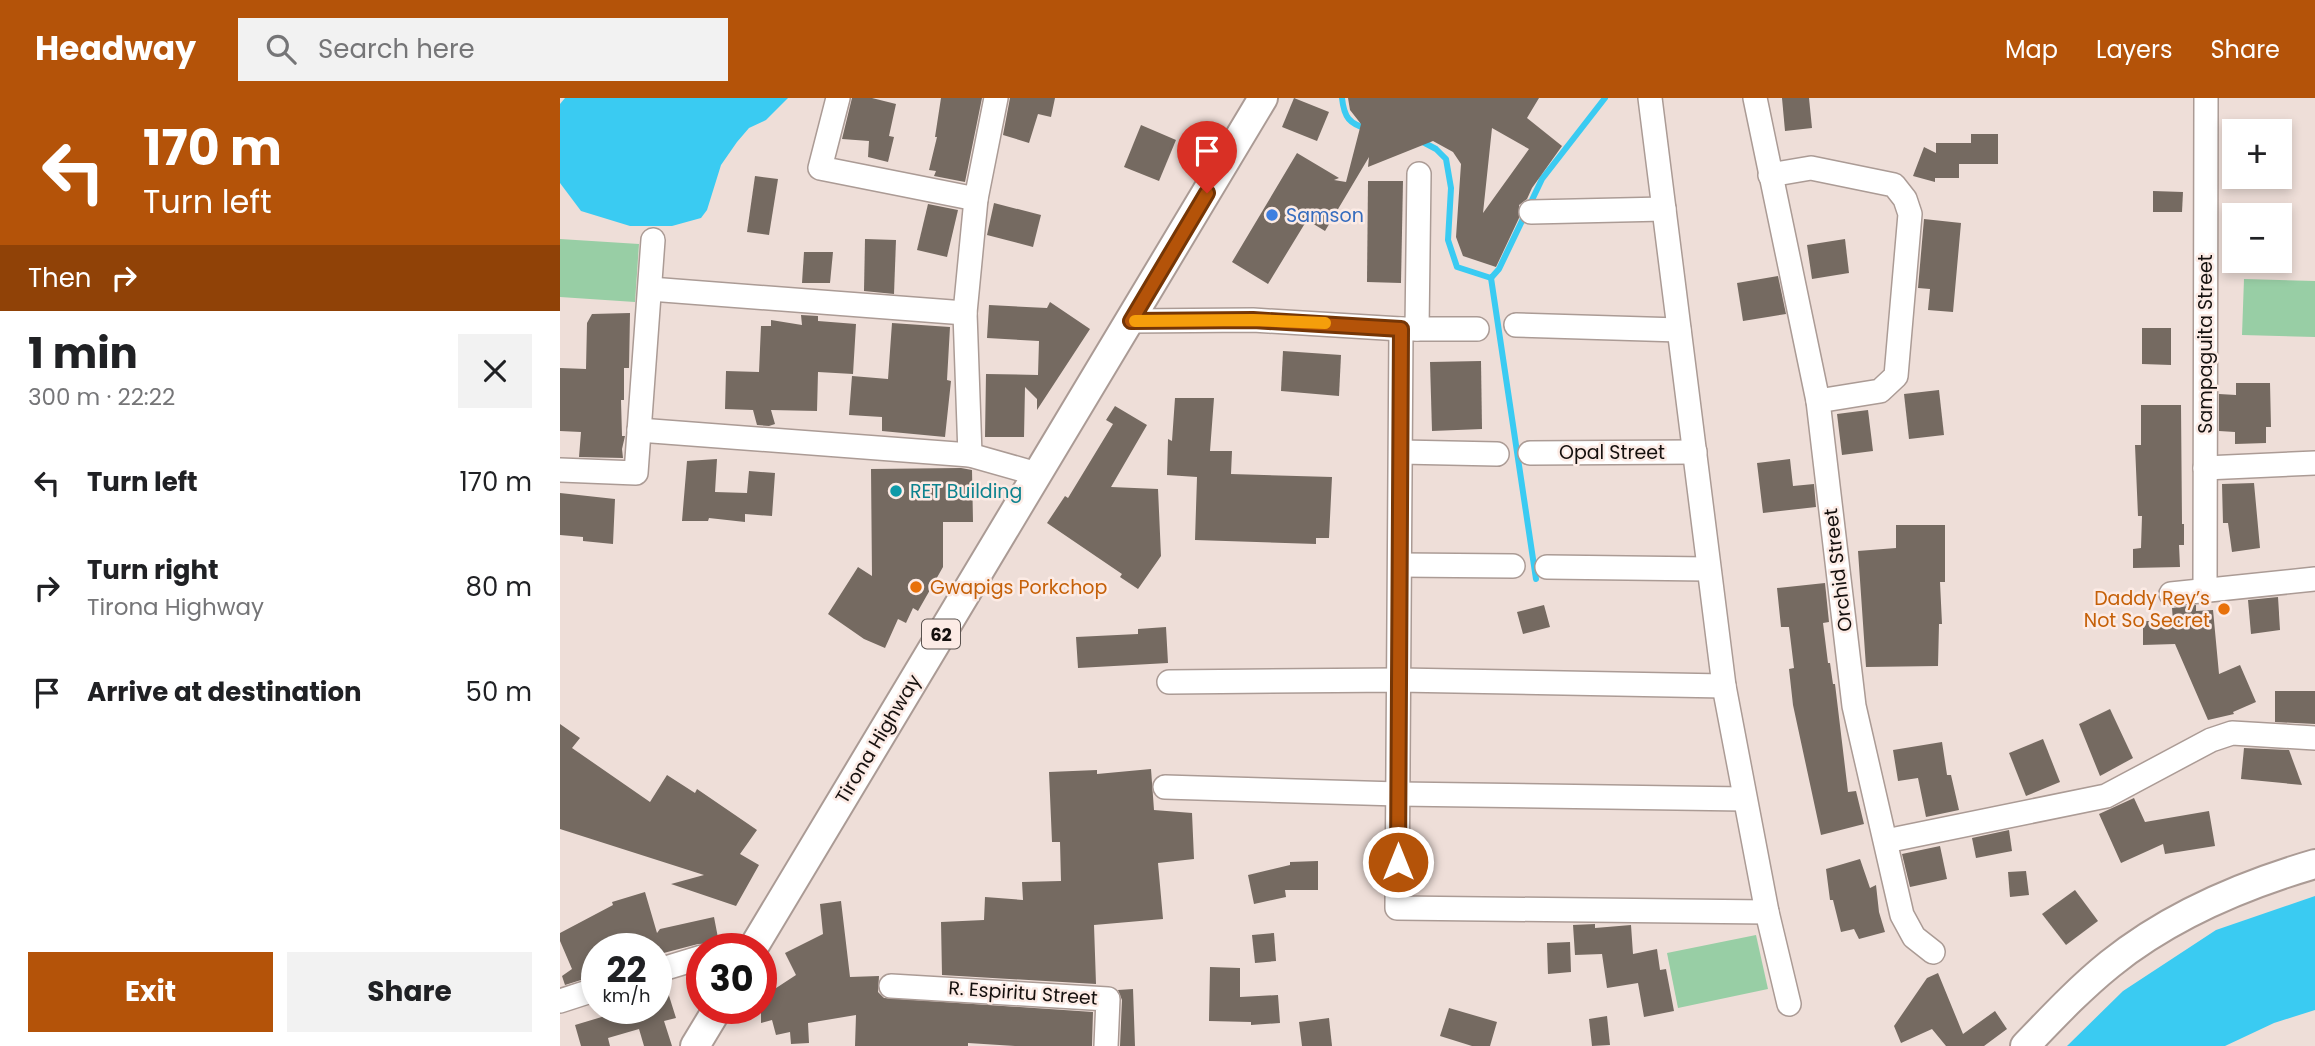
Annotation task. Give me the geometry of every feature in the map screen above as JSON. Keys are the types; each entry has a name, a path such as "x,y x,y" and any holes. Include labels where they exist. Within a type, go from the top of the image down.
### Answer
{"main road":[{"name":"Tirona Highway","path":"761,933 1263,98"},
{"path":"2025,1046 2055,1014 2110,964 2155,932 2272,877 2315,864"},
{"path":"695,1046 708,1024"}],"street":[{"path":"838,98 820,168 976,199"},
{"path":"970,455 965,313 976,199 996,98"},
{"path":"1650,98 1695,452 1707,569 1724,686 1767,912 1789,1004"},
{"name":"Orchid Street","path":"1755,98 1818,401 1854,706 1902,915 1914,937 1933,952"},
{"name":"Sampaguita Street","path":"2205,589 2206,98"},
{"path":"1770,175 1811,167 1894,185 1905,199 1910,214 1896,376 1880,391 1818,401"},
{"path":"1419,174 1401,452 1397,908 1767,912"},
{"path":"1531,212 1664,209"},
{"path":"560,470 636,473 653,240"},
{"path":"650,289 965,313"},
{"path":"1131,321 1253,320 1409,329 1477,329"},
{"path":"1516,325 1679,330"},
{"path":"639,430 970,455 1037,474"},
{"path":"1401,452 1497,454"},
{"name":"Opal Street","path":"1530,453 1695,452"},
{"path":"2205,468 2315,463"},
{"path":"1400,565 1513,566"},
{"path":"1547,567 1707,569"},
{"path":"2171,594 2315,579"},
{"path":"1170,682 1399,680 1724,686"},
{"path":"1886,841 2106,796 2211,740 2232,733 2315,738"},
{"path":"1165,787 1398,794 1744,799"},
{"name":"R. Espiritu Street","path":"891,986 1108,999 1107,1046"},
{"path":"560,1001 581,994"}],"green space":[{"path":"560,239 639,244 635,302 560,297"},
{"path":"2244,279 2315,281 2315,337 2242,335"},
{"path":"1756,935 1768,989 1678,1008 1667,953"}],"water":[{"path":"565,98 788,98 766,120 749,128 737,142 721,165 707,210 701,218 672,226 630,226 581,211 560,183 560,104"},
{"path":"2315,896 2315,1010 2274,1023 2225,1046 2067,1046 2123,991 2216,930"}],"building":[{"path":"852,98 872,98 896,104 889,136 894,137 888,162 868,157 869,141 842,139"},
{"path":"941,98 982,98 965,182 934,176 936,171 929,170 937,137"},
{"path":"1010,98 1055,98 1051,117 1038,114 1029,143 1003,135"},
{"path":"1294,98 1329,112 1317,141 1282,127"},
{"path":"1348,98 1539,98 1527,118 1562,146 1527,199 1519,205 1519,218 1496,267 1463,256 1456,237 1461,164 1453,152 1433,141 1368,167 1369,157 1325,231 1307,220 1268,284 1232,262 1297,153 1339,178 1334,180 1346,182 1361,124 1350,110","holes":["1492,128 1529,149 1483,213"]},
{"path":"1782,98 1809,98 1812,128 1785,131"},
{"path":"1141,125 1176,140 1159,181 1124,167"},
{"path":"1971,134 1998,134 1998,164 1959,164 1959,178 1935,178 1935,182 1913,176 1924,147 1936,153 1936,143 1971,143"},
{"path":"755,176 778,179 769,235 747,232"},
{"path":"1368,181 1403,181 1401,283 1367,282"},
{"path":"2153,191 2183,192 2182,212 2153,212"},
{"path":"994,203 1041,215 1033,247 987,235"},
{"path":"928,204 958,210 947,257 917,250"},
{"path":"1924,219 1961,223 1953,312 1928,310 1930,289 1918,288"},
{"path":"865,239 896,240 894,294 864,291"},
{"path":"1845,239 1849,273 1812,279 1807,245"},
{"path":"804,252 833,252 830,283 802,283"},
{"path":"1778,276 1786,314 1743,321 1737,283"},
{"path":"1050,302 1090,329 1037,410 1037,399 1025,387 1024,437 985,437 986,374 1038,375 1039,341 987,338 989,305 1047,308"},
{"path":"630,313 629,368 624,368 624,400 621,400 622,436 625,436 623,458 579,457 581,432 560,431 560,368 586,369 587,323 592,314"},
{"path":"801,315 818,316 818,321 856,324 853,374 818,372 817,411 771,410 775,424 769,426 757,425 753,410 725,409 726,371 759,372 761,326 771,326 771,320 802,325"},
{"path":"892,323 950,327 947,380 951,381 945,437 882,431 882,417 849,415 852,376 888,379"},
{"path":"2142,328 2171,328 2171,365 2142,364"},
{"path":"1283,351 1341,355 1339,396 1281,391"},
{"path":"1481,361 1482,429 1432,431 1430,362"},
{"path":"2236,383 2270,383 2271,427 2266,427 2266,443 2235,444 2235,432 2219,431 2219,394 2236,395"},
{"path":"1939,390 1944,435 1909,439 1904,394"},
{"path":"1175,398 1214,398 1210,451 1232,451 1231,474 1332,477 1329,538 1316,538 1316,544 1195,540 1197,477 1167,475 1168,439 1172,441"},
{"path":"2141,405 2181,405 2184,545 2179,545 2180,567 2133,568 2133,549 2141,548 2142,516 2138,516 2135,445 2141,445"},
{"path":"1115,406 1147,425 1111,487 1158,489 1161,556 1138,589 1120,577 1122,574 1047,523 1065,496 1068,498 1113,424 1106,420"},
{"path":"1868,410 1873,451 1842,455 1837,414"},
{"path":"717,459 715,492 747,493 749,471 775,473 772,516 745,514 745,522 709,518 708,521 682,521 687,461"},
{"path":"1790,459 1793,486 1814,484 1816,507 1763,513 1757,463"},
{"path":"871,469 972,470 973,522 943,522 943,567 918,611 913,608 906,623 898,619 885,648 864,639 828,614 858,567 872,576"},
{"path":"2254,483 2260,548 2232,552 2228,523 2223,523 2222,484"},
{"path":"560,493 615,499 613,544 560,535"},
{"path":"1896,525 1945,525 1945,582 1940,582 1942,624 1939,624 1938,666 1866,667 1858,551 1896,548"},
{"path":"1825,583 1829,622 1823,623 1828,663 1835,684 1848,792 1856,791 1864,824 1821,835 1793,705 1789,669 1794,668 1789,627 1781,627 1777,588"},
{"path":"2278,597 2280,630 2251,634 2248,600"},
{"path":"1544,605 1550,627 1523,634 1517,612"},
{"path":"2196,605 2196,611 2213,610 2219,674 2240,665 2256,702 2233,712 2234,714 2208,720 2175,644 2143,645 2143,621 2173,621 2172,608"},
{"path":"1166,627 1168,663 1078,668 1076,637 1138,634 1138,629"},
{"path":"2275,691 2315,691 2315,724 2275,722"},
{"path":"2110,709 2133,758 2100,776 2079,724"},
{"path":"560,724 580,738 572,748 650,802 667,775 695,793 697,789 757,830 740,854 759,865 736,906 671,884 704,875 560,829"},
{"path":"2043,739 2060,782 2026,796 2009,753"},
{"path":"1942,742 1947,775 1951,775 1959,810 1926,817 1918,778 1898,781 1893,750"},
{"path":"2244,748 2289,750 2302,785 2241,779"},
{"path":"1151,769 1154,810 1192,813 1194,859 1158,863 1163,919 1094,925 1096,984 942,975 941,922 984,920 985,897 1023,900 1022,882 1061,881 1060,842 1052,842 1049,772 1097,770 1097,774"},
{"path":"2134,798 2145,822 2209,811 2215,846 2165,854 2163,844 2121,863 2099,814"},
{"path":"2009,830 2012,851 1976,858 1972,838"},
{"path":"1940,846 1947,879 1910,887 1902,854"},
{"path":"1860,859 1870,888 1876,885 1879,912 1885,932 1859,939 1854,929 1841,932 1833,900 1830,900 1826,869"},
{"path":"1318,861 1318,890 1285,890 1286,897 1254,904 1248,875 1290,865 1290,862"},
{"path":"2026,871 2029,895 2010,897 2008,872"},
{"path":"2075,890 2098,921 2066,945 2042,914"},
{"path":"645,892 657,933 581,933 581,980 565,985 562,976 572,969 560,941 560,933 613,905 612,902"},
{"path":"841,901 850,977 879,976 878,992 884,998 1093,1012 1092,1046 968,1043 968,1046 855,1046 856,1015 808,1023 809,1043 791,1044 790,1032 776,1035 773,1024 777,1024 777,987 796,975 785,953 823,934 820,904"},
{"path":"714,917 717,933 686,933 686,947 672,951 672,933 657,933 660,929"},
{"path":"1595,924 1595,928 1631,925 1633,954 1657,949 1660,970 1666,969 1674,1011 1644,1017 1638,983 1607,988 1602,954 1575,955 1573,925"},
{"path":"1274,933 1276,961 1255,963 1252,935"},
{"path":"1570,942 1571,972 1548,974 1547,943"},
{"path":"1210,967 1240,968 1240,997 1278,995 1280,1023 1251,1025 1251,1022 1209,1021"},
{"path":"1938,973 1963,1034 1995,1011 2007,1029 1984,1046 1946,1046 1932,1029 1901,1043 1894,1026 1927,978"},
{"path":"1133,989 1135,1046 1120,1046 1122,1000 1118,990"},
{"path":"1449,1008 1497,1022 1490,1046 1472,1046 1440,1036"},
{"path":"1607,1016 1610,1045 1592,1046 1589,1019"},
{"path":"1329,1018 1332,1046 1302,1046 1299,1022"},
{"path":"665,1024 672,1046 644,1046 639,1029 608,1038 610,1046 581,1046 575,1025"}],"waterway":[{"path":"1342,98 1349,119 1368,129"},
{"path":"1419,140 1436,149 1446,159 1451,188 1448,240 1457,267 1491,278 1499,269 1542,179 1605,98"},
{"path":"1491,278 1536,579"}],"slow traffic":[{"path":"1135,321 1253,320 1325,323"}],"place":[{"name":"Samson","path":"1272,215"},
{"name":"RET Building","path":"896,491"},
{"name":"Gwapigs Porkchop","path":"916,587"},
{"name":"Daddy Rey’s Not So Secret","path":"2224,609"}],"route":[{"path":"1207,193 1131,321 1253,320 1401,329 1398,862"}]}
